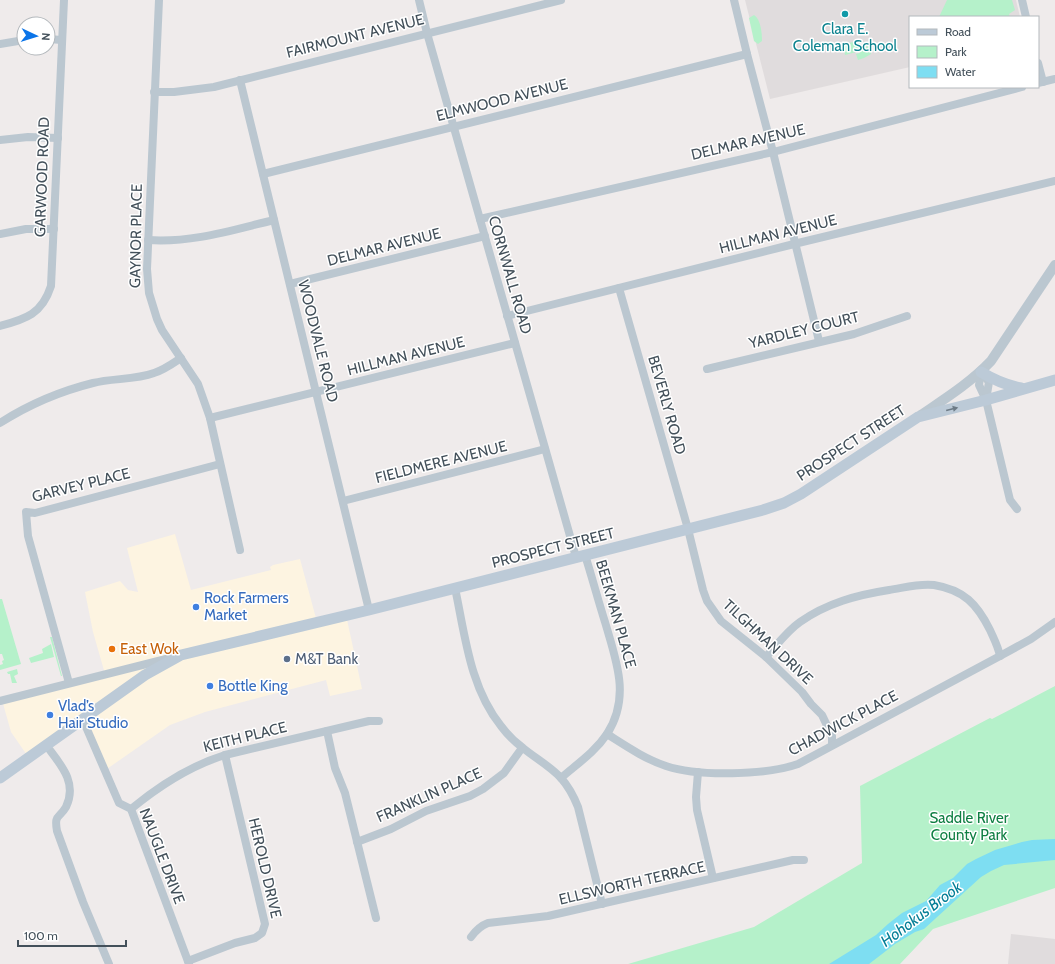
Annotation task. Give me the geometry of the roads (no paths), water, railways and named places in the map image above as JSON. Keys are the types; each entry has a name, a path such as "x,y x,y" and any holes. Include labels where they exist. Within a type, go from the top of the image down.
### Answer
{"main road":[{"name":"PROSPECT STREET","path":"980,372 1008,386 1023,388"},
{"name":"PROSPECT STREET","path":"181,655 369,610 763,510 784,503 801,494 918,417 986,400 1023,388 1055,380"},
{"path":"0,778 145,675 181,655"}],"street":[{"name":"GARWOOD ROAD","path":"0,326 33,314 47,297 52,280 64,0"},
{"path":"159,1 168,0"},
{"name":"CORNWALL ROAD","path":"420,0 427,33 545,449 581,556"},
{"name":"FAIRMOUNT AVENUE","path":"154,92 194,90 240,80 561,0"},
{"path":"734,0 819,341"},
{"path":"1022,0 1026,16"},
{"name":"GAYNOR PLACE","path":"159,1 147,278 152,307 162,330 198,384 210,418 240,550"},
{"path":"56,40 62,40"},
{"path":"0,44 16,41"},
{"name":"ELMWOOD AVENUE","path":"263,174 747,54"},
{"path":"1040,82 1055,79"},
{"name":"WOODVALE ROAD","path":"240,80 369,610"},
{"name":"DELMAR AVENUE","path":"480,219 773,152 1018,88"},
{"path":"0,140 28,137 58,138"},
{"name":"HILLMAN AVENUE","path":"507,316 794,244 1055,181"},
{"path":"148,240 176,241 194,239 274,220"},
{"path":"0,234 26,229 54,229"},
{"name":"DELMAR AVENUE","path":"290,284 485,236"},
{"path":"918,417 961,389 980,372 999,350 1055,266"},
{"name":"BEVERLY ROAD","path":"619,288 688,529"},
{"name":"YARDLEY COURT","path":"707,369 819,341 854,334 907,316"},
{"name":"HILLMAN AVENUE","path":"210,418 515,343"},
{"path":"0,423 46,399 65,391 100,382 152,374 181,358"},
{"path":"980,372 989,382 986,400 1010,500 1017,509"},
{"name":"FIELDMERE AVENUE","path":"343,501 545,449"},
{"name":"GARVEY PLACE","path":"69,683 28,536 26,512 35,513 220,464"},
{"name":"TILGHMAN DRIVE","path":"688,529 703,590 713,612 721,621 766,657 802,692 822,715 832,736 832,745"},
{"name":"BEEKMAN PLACE","path":"561,778 599,745 607,734 615,717 618,706 620,680 618,668 581,556"},
{"path":"766,657 789,631 800,622 836,603 863,594 923,584 952,590 972,602 983,616 998,647 1000,656"},
{"path":"455,588 473,672 478,686 496,719 511,738 561,778 574,796 602,904"},
{"name":"CHADWICK PLACE","path":"607,734 653,761 683,770 732,773 787,768 798,764 1000,656 1031,639 1055,622"},
{"name":"PROSPECT STREET","path":"0,701 181,655"},
{"name":"NAUGLE DRIVE","path":"83,720 119,803 130,810 188,962"},
{"name":"KEITH PLACE","path":"130,810 155,790 206,760 369,721 379,722"},
{"path":"327,731 335,768 345,793 376,918"},
{"path":"46,746 65,770 70,789 69,798 65,808 56,817 55,822 57,831 88,914 109,964"},
{"name":"FRANKLIN PLACE","path":"357,842 391,829 426,811 470,796 483,789 504,773 522,748"},
{"name":"HEROLD DRIVE","path":"188,962 255,938 262,933 265,924 225,755"},
{"path":"698,772 696,797 697,810 713,878"},
{"name":"ELLSWORTH TERRACE","path":"471,937 476,930 488,923 548,916 793,860 804,860"}],"water":[{"name":"Hohokus Brook","path":"1055,839 1055,860 1004,865 991,871 981,877 924,929 915,932 895,944 869,964 829,964 876,935 902,913 926,901 940,885 953,878 967,864 976,859 995,850 1022,842"}],"place":[{"name":"Clara E. Coleman School","path":"845,14"},
{"name":"Rock Farmers Market","path":"196,607"},
{"name":"East Wok","path":"112,649"},
{"name":"M&T Bank","path":"287,659"},
{"name":"Bottle King","path":"210,686"},
{"name":"Vlad’s Hair Studio","path":"50,715"}],"park label":[{"name":"Saddle River County Park","path":"969,826"}]}
